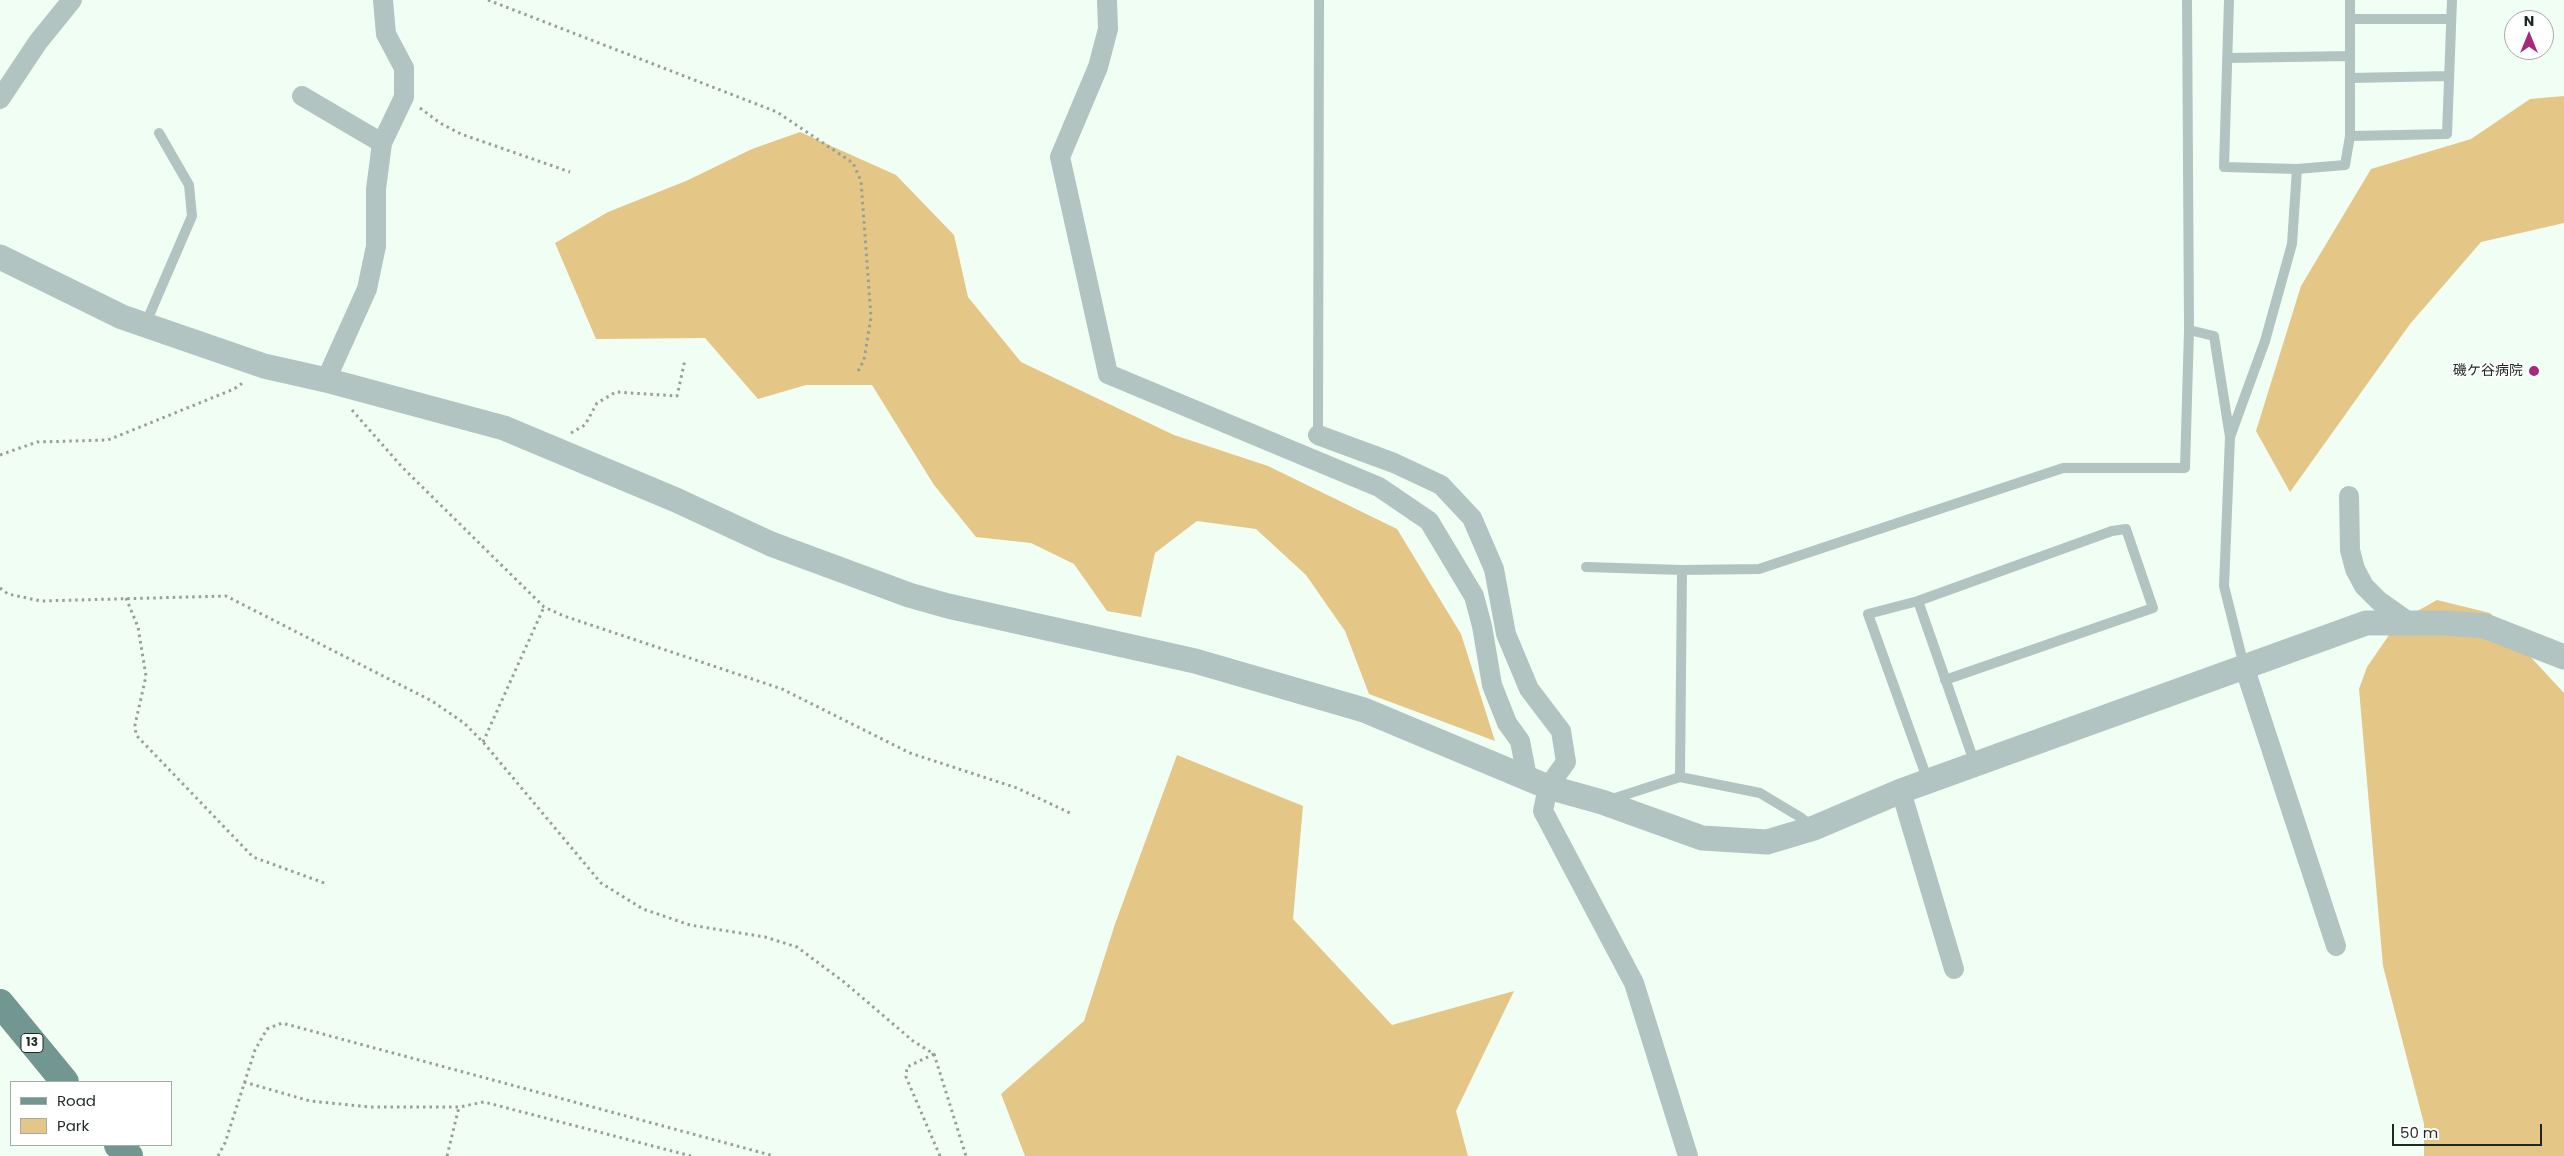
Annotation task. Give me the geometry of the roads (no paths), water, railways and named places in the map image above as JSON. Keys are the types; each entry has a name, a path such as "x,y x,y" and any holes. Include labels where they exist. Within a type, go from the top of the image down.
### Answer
{"main road":[{"name":"13","path":"0,1003 64,1081"},
{"path":"119,1146 129,1156"}],"street":[{"path":"0,99 38,42 72,0"},
{"path":"326,380 367,289 376,246 376,189 382,143 404,97 404,68 386,34 383,0"},
{"path":"1107,0 1108,29 1098,67 1060,157 1108,374 1379,487 1429,520 1474,596 1482,626 1492,686 1507,723 1520,741 1538,782 1543,811 1634,983 1688,1156"},
{"path":"302,96 382,143"},
{"path":"0,257 122,317 264,366 326,380 504,428 676,500 771,544 909,594 948,606 1195,661 1364,710 1538,782 1602,802 1702,838 1767,842 1814,828 1901,791 2366,623 2485,626 2564,657"},
{"path":"1318,435 1394,463 1441,485 1472,518 1494,569 1506,634 1529,689 1561,731 1566,762 1538,782"},
{"path":"2349,496 2350,550 2355,569 2364,586 2379,601 2410,623"},
{"path":"2244,666 2336,946"},
{"path":"1901,791 1954,969"}],"lane":[{"path":"1318,435 1319,0"},
{"path":"1586,567 1682,570 1759,569 2063,468 2185,468 2189,330 2187,0"},
{"path":"2229,0 2224,167 2297,169 2346,165 2350,136 2350,0"},
{"path":"2350,136 2447,134 2452,0"},
{"path":"2350,19 2451,19"},
{"path":"2228,58 2350,56"},
{"path":"2350,78 2449,76"},
{"path":"145,325 192,216 190,185 158,133"},
{"path":"2230,437 2265,341 2292,244 2297,169"},
{"path":"2189,330 2214,336 2230,437 2224,586 2244,666"},
{"path":"1928,781 1868,614 1918,601 2112,531 2126,528 2153,608 1945,680"},
{"path":"1680,777 1682,570"},
{"path":"1918,601 1975,764"},
{"path":"1602,802 1680,777 1760,793 1800,817 1814,828"}],"place":[{"name":"磯ケ谷病院","path":"2534,371"}]}
